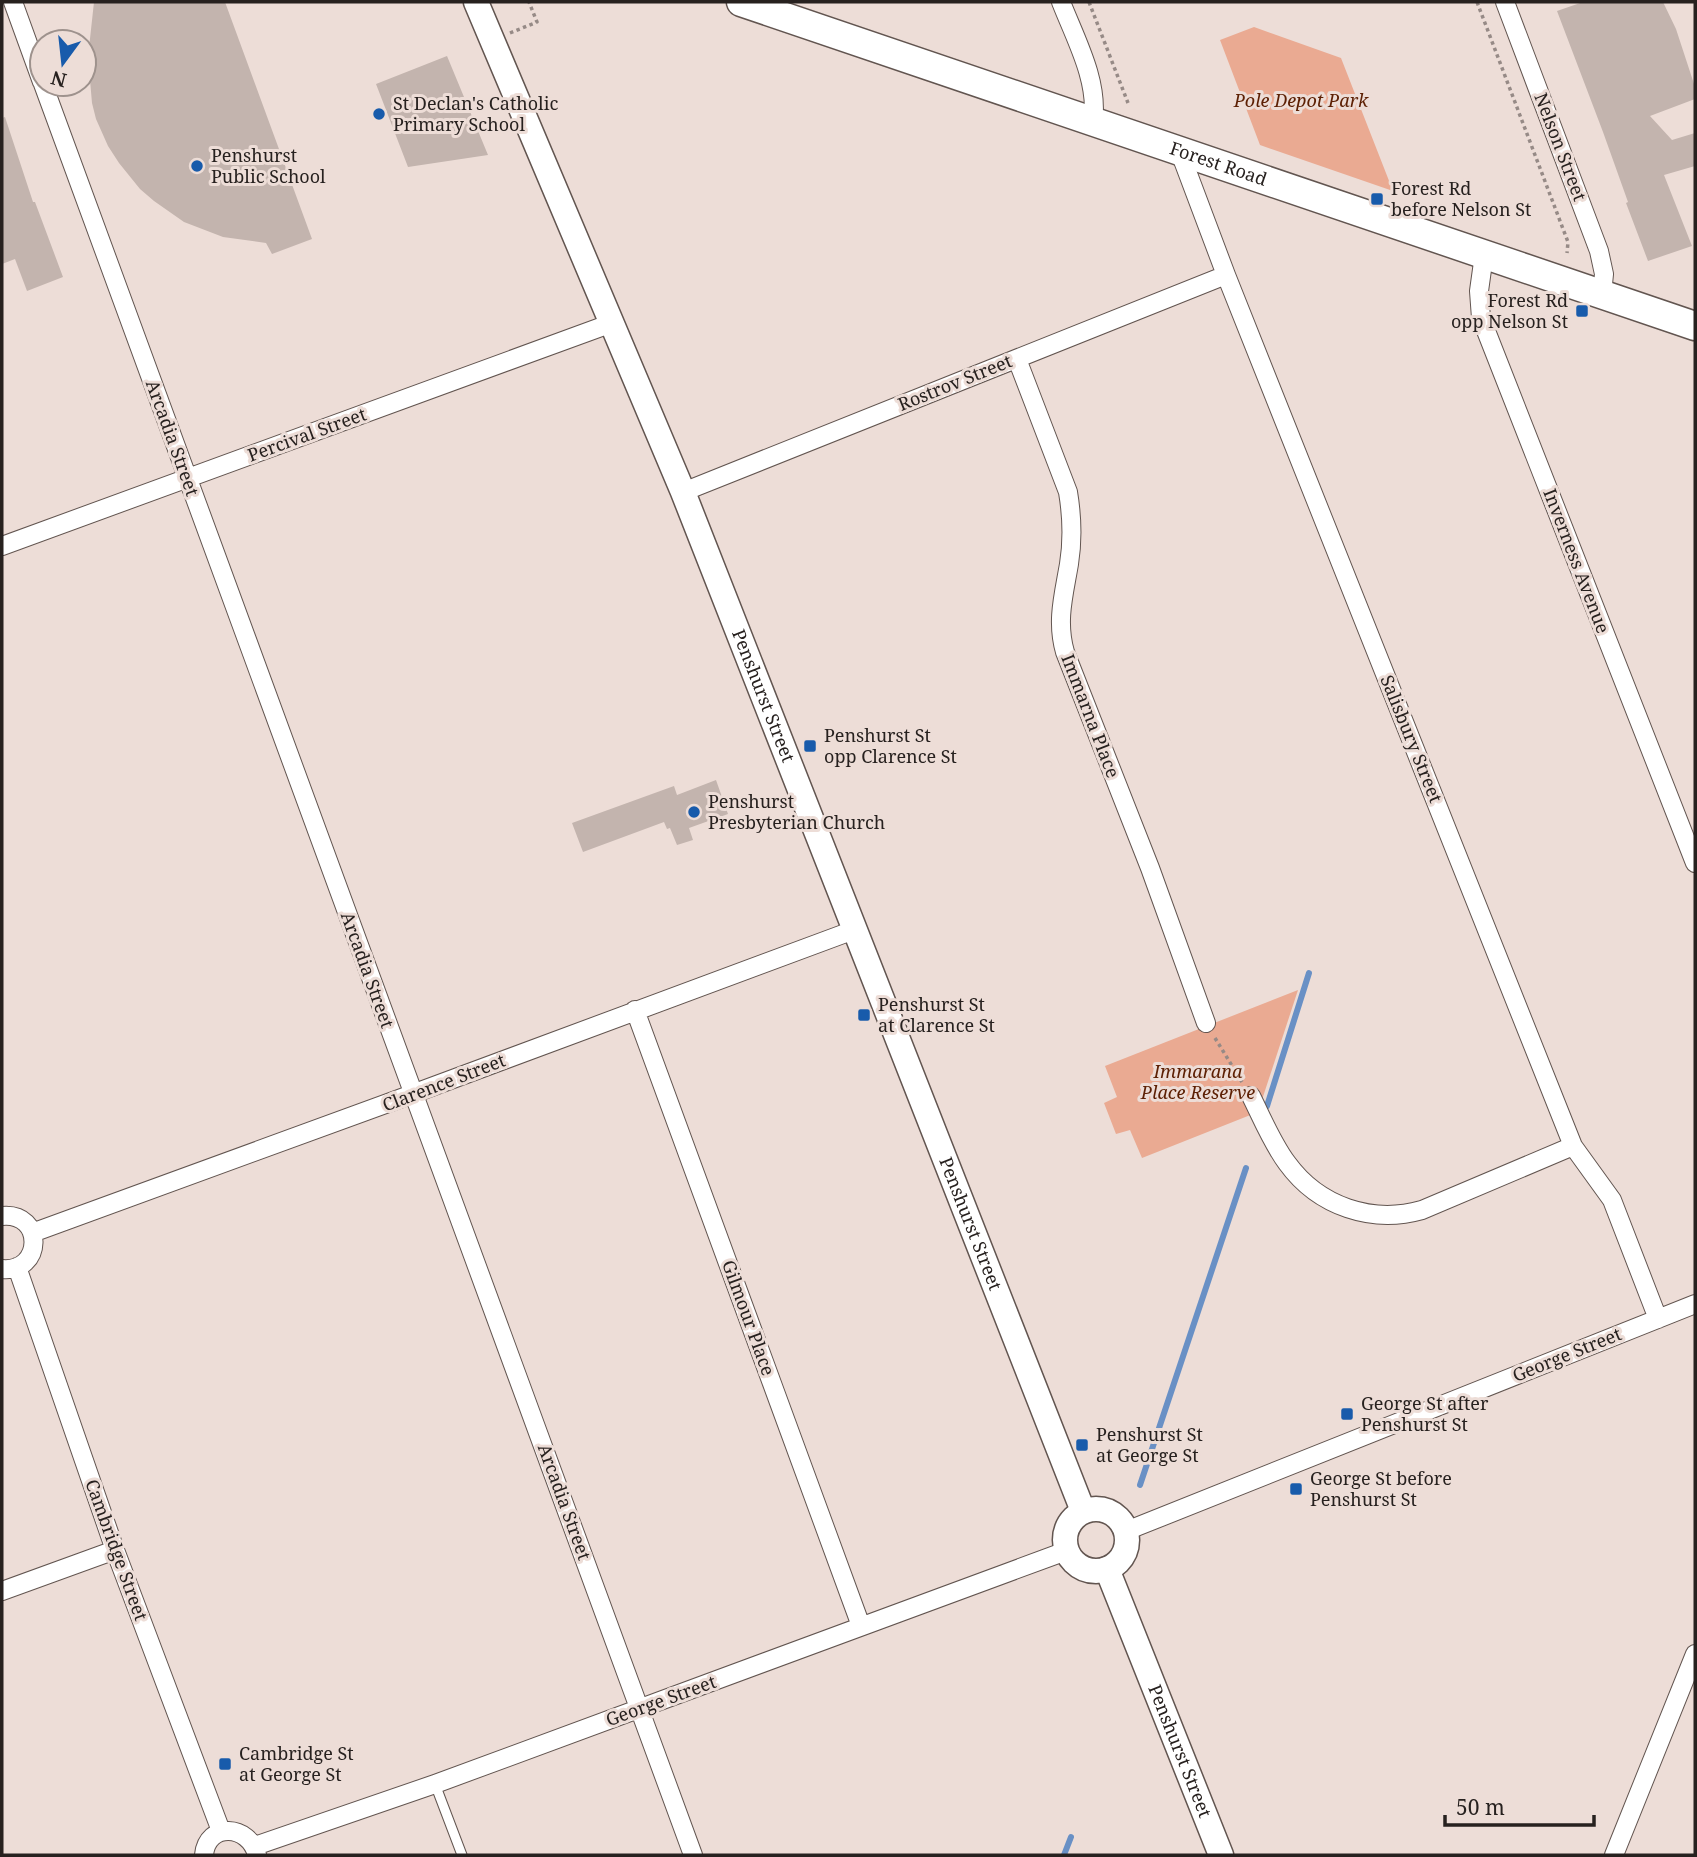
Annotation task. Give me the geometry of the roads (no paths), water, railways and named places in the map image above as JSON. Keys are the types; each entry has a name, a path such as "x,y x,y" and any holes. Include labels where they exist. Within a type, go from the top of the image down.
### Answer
{"main road":[{"name":"Penshurst Street","path":"476,2 683,492 1083,1511"},
{"name":"Forest Road","path":"741,2 1695,326"},
{"path":"1104,1509 1114,1514 1126,1531 1126,1549 1115,1564 1107,1569 1097,1571 1079,1566 1066,1551 1064,1542 1069,1523 1083,1511 1104,1509"},
{"name":"Penshurst Street","path":"1107,1569 1221,1855"}],"street":[{"name":"Arcadia Street","path":"13,2 28,44"},
{"path":"1061,2 1083,56 1094,101 1093,121"},
{"name":"Nelson Street","path":"1505,2 1599,251 1604,274 1602,294"},
{"name":"Arcadia Street","path":"48,98 693,1855"},
{"name":"Salisbury Street","path":"1179,150 1226,275 1573,1146 1612,1199 1658,1319"},
{"name":"Inverness Avenue","path":"1484,256 1478,300 1481,318 1695,863"},
{"name":"Rostrov Street","path":"683,492 1226,275"},
{"name":"Percival Street","path":"2,546 612,323"},
{"name":"Immarna Place","path":"1017,359 1068,492 1071,507 1072,542 1061,604 1062,641 1070,671 1206,1023"},
{"name":"Clarence Street","path":"32,1233 854,930"},
{"name":"Gilmour Place","path":"635,1010 861,1626"},
{"path":"1251,1096 1286,1162 1302,1181 1336,1203 1371,1215 1397,1215 1422,1210 1573,1146"},
{"path":"2,1216 14,1216 22,1220 32,1233 34,1241 30,1257 9,1268"},
{"name":"Cambridge Street","path":"9,1268 221,1832"},
{"name":"George Street","path":"1126,1531 1695,1304"},
{"path":"2,1591 115,1550"},
{"name":"George Street","path":"256,1851 1066,1551"},
{"path":"1614,1855 1695,1654"},
{"path":"204,1855 208,1841 221,1832 237,1831 246,1835 256,1851"}],"lane":[{"path":"435,1784 461,1855"}],"waterway":[{"path":"1267,1106 1309,973"},
{"path":"1140,1485 1246,1168"},
{"path":"1064,1855 1071,1837"}],"place":[{"name":"St Declan's Catholic Primary School","path":"379,114"},
{"name":"Penshurst Public School","path":"197,166"},
{"name":"Forest Rd before Nelson St","path":"1377,199"},
{"name":"Forest Rd opp Nelson St","path":"1582,311"},
{"name":"Penshurst St opp Clarence St","path":"810,746"},
{"name":"Penshurst Presbyterian Church","path":"694,812"},
{"name":"Penshurst St at Clarence St","path":"864,1015"},
{"name":"George St after Penshurst St","path":"1347,1414"},
{"name":"Penshurst St at George St","path":"1082,1445"},
{"name":"George St before Penshurst St","path":"1296,1489"},
{"name":"Cambridge St at George St","path":"225,1764"}],"park label":[{"name":"Pole Depot Park","path":"1301,101"},
{"name":"Immarana Place Reserve","path":"1198,1082"}]}
